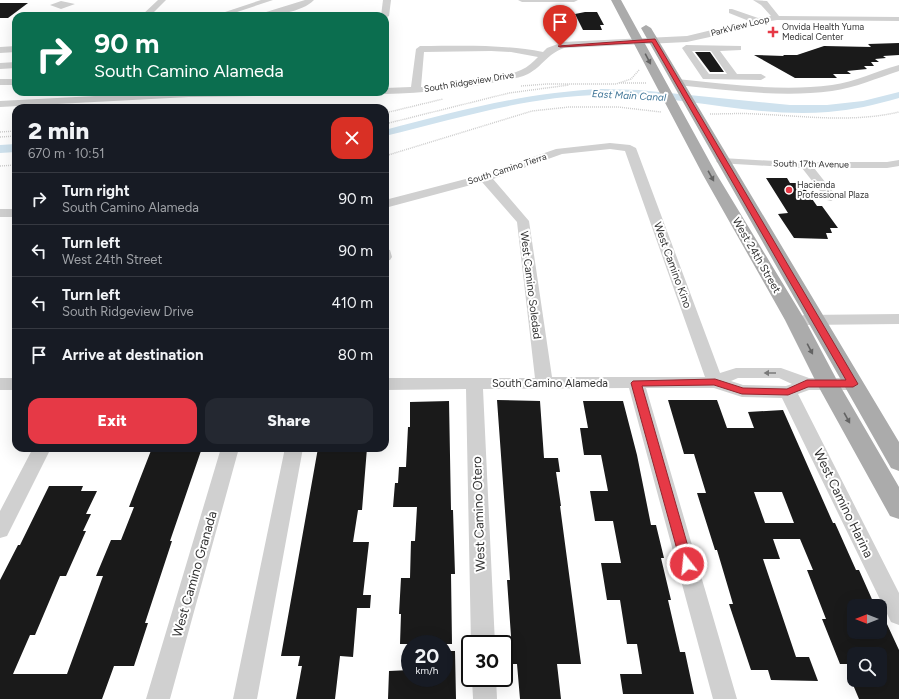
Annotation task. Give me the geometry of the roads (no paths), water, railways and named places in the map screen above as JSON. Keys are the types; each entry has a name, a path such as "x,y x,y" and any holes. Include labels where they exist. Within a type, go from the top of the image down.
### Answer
{"main road":[{"name":"West 24th Street","path":"616,0 661,85 684,112"},
{"path":"627,0 634,10"},
{"name":"West 24th Street","path":"642,22 679,86 684,112 710,175 795,320 818,384 899,509"},
{"path":"684,112 708,155 713,159 722,161"},
{"name":"West 24th Street","path":"722,161 899,462"}],"street":[{"path":"149,12 162,0"},
{"path":"162,12 172,0"},
{"path":"217,12 244,8 267,0 294,7"},
{"path":"278,12 305,4 310,0"},
{"path":"386,12 387,0"},
{"path":"522,0 574,0"},
{"path":"757,0 764,3 777,18"},
{"path":"62,12 65,9 64,7"},
{"path":"828,9 840,19"},
{"path":"799,10 797,12 804,19"},
{"path":"732,11 757,20"},
{"name":"ParkView Loop","path":"638,41 687,38 757,20 777,18 899,18"},
{"name":"South Ridgeview Drive","path":"389,91 416,90 487,81 522,73 533,67 550,50 563,45 638,41"},
{"path":"0,44 12,43"},
{"path":"416,90 420,49 491,48 511,49 544,55"},
{"path":"738,48 686,48 706,77 761,77"},
{"path":"714,48 734,77"},
{"path":"0,50 12,49"},
{"path":"0,66 12,65"},
{"path":"679,86 796,90 833,88 899,68"},
{"path":"0,82 12,82"},
{"path":"0,104 137,96"},
{"name":"South Camino Tierra","path":"389,203 485,178 560,151 610,146 630,148"},
{"name":"West Camino Kino","path":"630,148 715,382"},
{"name":"South 17th Avenue","path":"722,161 805,165 887,165 899,163"},
{"path":"805,165 831,198"},
{"path":"887,165 899,175"},
{"name":"West Camino Soledad","path":"485,178 523,221 544,384"},
{"path":"0,213 12,213"},
{"path":"795,320 899,319"},
{"name":"South Camino Alameda","path":"715,382 736,372 781,373 818,384"},
{"name":"South Camino Alameda","path":"389,384 715,382 742,391 788,392 818,384 853,384"},
{"path":"636,383 725,699"},
{"path":"0,384 12,384"},
{"name":"West Camino Otero","path":"474,384 483,635"},
{"name":"West Camino Harina","path":"788,392 899,615"},
{"path":"0,530 40,452"},
{"name":"West Camino Granada","path":"158,699 229,452"},
{"path":"245,699 293,452"},
{"path":"484,687 485,699"}],"waterway":[{"name":"East Main Canal","path":"389,132 492,106 547,96 574,93 639,93 790,109 827,109 863,105 899,95"},
{"name":"East Main Canal","path":"0,149 12,148"}],"place":[{"name":"Onvida Health Yuma Medical Center","path":"773,32"},
{"name":"Hacienda Professional Plaza","path":"789,190"}]}
